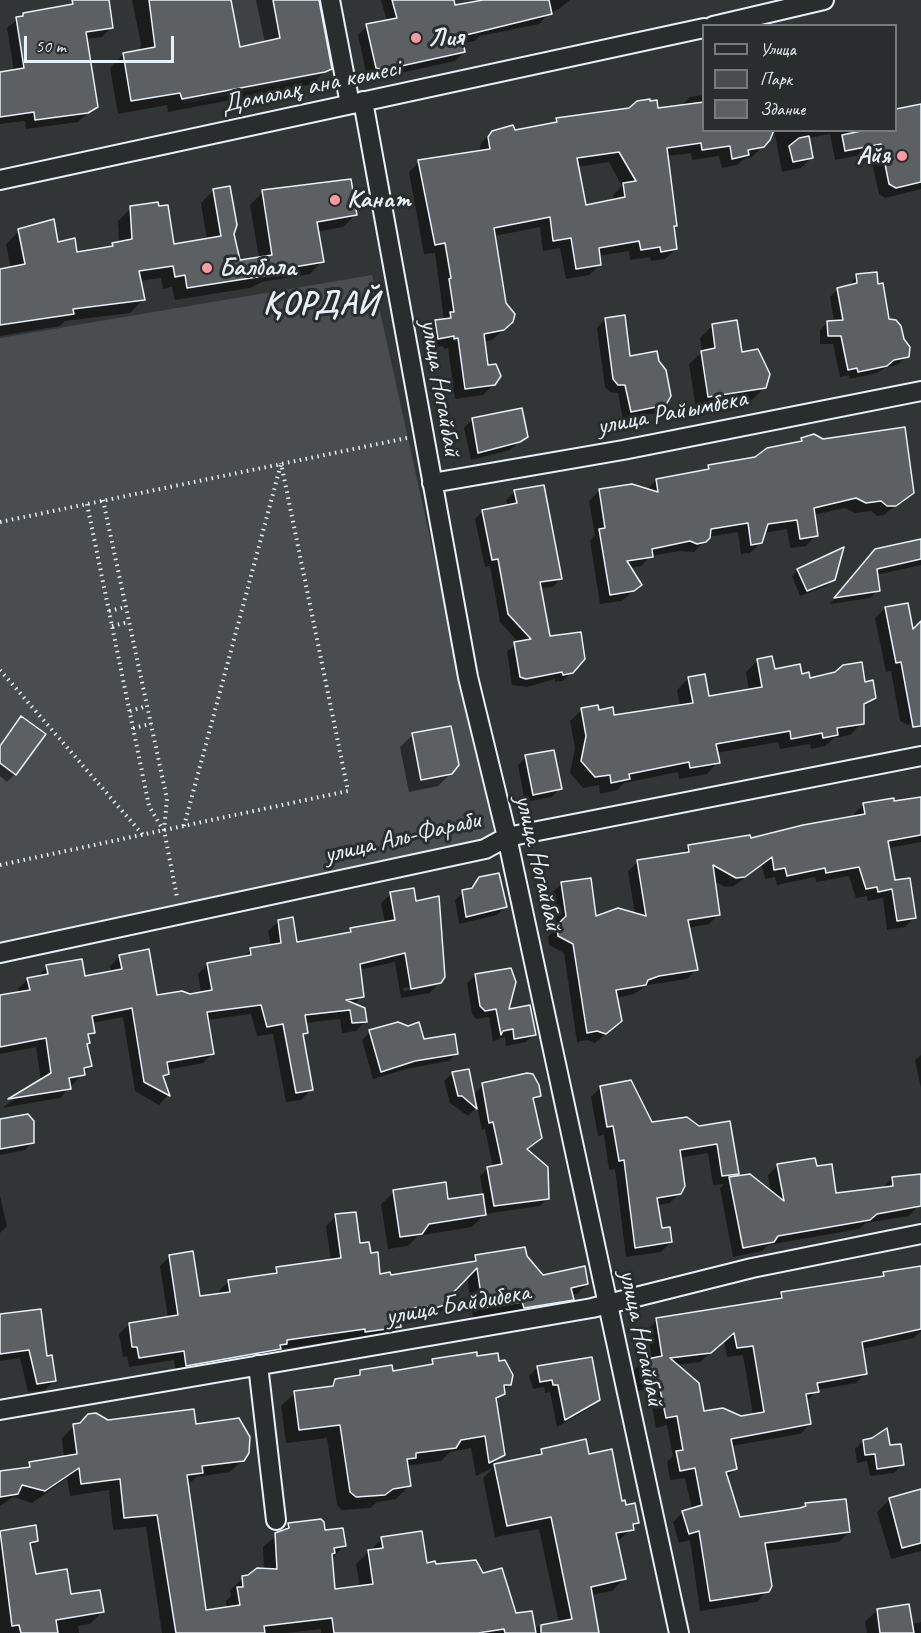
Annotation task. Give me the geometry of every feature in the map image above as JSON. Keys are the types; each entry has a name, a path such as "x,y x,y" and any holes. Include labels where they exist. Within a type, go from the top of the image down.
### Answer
{"street":[{"name":"улица Ногайбай","path":"330,0 356,103 423,435 468,677 507,837 679,1633"},
{"path":"722,24 824,0"},
{"name":"Домалақ ана көшесі","path":"0,180 702,28"},
{"name":"улица Райымбека","path":"432,483 623,450 921,391"},
{"name":"улица Аль-Фараби","path":"0,953 485,849 507,837 921,756"},
{"name":"улица Байдибека","path":"0,1410 581,1310 752,1268 921,1234"},
{"path":"258,1365 276,1520"}],"path":[{"path":"0,522 423,435"},
{"path":"0,865 348,791 281,463"},
{"path":"184,826 281,463"},
{"path":"103,500 167,799 164,830 181,915"},
{"path":"87,504 149,806 164,830"},
{"path":"109,611 126,607"},
{"path":"112,626 129,622"},
{"path":"0,670 143,835"},
{"path":"129,711 147,706"},
{"path":"133,728 151,724"}],"shaded area":[{"path":"163,0 316,0 330,71 319,77 184,104"}],"green space":[{"path":"372,275 496,837 0,944 0,338"}],"building":[{"path":"72,0 109,0 113,28 86,32 98,107 88,113 35,120 34,112 0,117 0,72 24,68 16,17 23,16 23,13 73,4"},
{"path":"149,0 231,0 240,47 280,38 273,0 319,0 332,69 182,99 180,93 131,101 123,53 155,47"},
{"path":"392,0 454,0 455,5 483,0 549,0 552,14 462,36 465,52 383,70 376,68 366,24 397,18"},
{"path":"650,99 650,101 657,100 658,108 702,102 702,132 773,132 764,147 748,150 749,155 732,159 730,146 702,150 701,143 667,148 677,226 674,226 677,249 661,252 660,247 641,250 639,241 599,248 601,265 576,269 571,238 553,241 550,217 494,228 506,303 515,314 513,322 504,330 484,334 488,365 496,364 501,376 495,385 465,389 458,338 454,339 454,336 438,339 435,320 451,318 450,312 454,312 449,279 451,278 445,243 435,245 418,160 490,149 488,137 492,131 513,125 515,130 557,122 556,118 629,108 637,101","holes":["619,152 636,181 623,183 625,197 586,205 577,158"]},
{"name":"Айя","path":"921,104 921,182 896,188 889,184 881,144 845,151 842,135 856,132 897,132 897,109"},
{"path":"809,136 813,158 793,162 789,146 799,138"},
{"path":"351,179 357,215 317,222 324,262 276,270 264,276 187,288 185,275 175,277 173,266 139,271 145,300 73,309 74,314 0,325 0,269 25,264 18,229 54,219 58,242 75,238 77,252 113,246 112,243 132,239 130,206 158,202 159,206 168,205 174,244 221,236 213,189 230,186 237,225 234,234 240,260 272,255 262,190"},
{"path":"877,272 878,284 883,283 889,319 896,320 901,326 904,339 910,347 909,357 894,360 887,366 858,372 857,368 848,370 841,336 828,336 827,321 843,320 837,288 857,283 856,274"},
{"path":"625,315 630,356 657,351 659,361 666,370 671,396 666,405 631,412 625,385 618,385 613,379 605,318"},
{"path":"737,320 742,352 758,349 770,374 766,388 708,397 701,351 715,348 712,324"},
{"path":"522,408 528,437 520,442 478,453 472,418"},
{"path":"905,427 914,493 896,506 887,506 881,501 866,503 856,498 814,508 818,536 800,539 797,520 768,524 762,543 751,545 748,523 711,529 710,538 706,542 697,544 690,541 652,549 653,557 627,561 642,585 634,591 610,595 599,529 605,528 599,489 632,484 658,492 656,479 709,469 708,465 755,457 767,448 802,441 801,438 814,434 823,439"},
{"path":"544,485 562,579 540,582 550,636 581,632 585,659 573,673 563,675 562,672 526,679 520,677 514,642 531,639 508,614 498,559 492,560 482,510 517,503 514,490"},
{"path":"921,539 921,559 877,569 880,591 834,598 875,549"},
{"path":"844,547 835,580 807,591 797,569"},
{"path":"908,603 913,629 921,621 921,726 913,727 901,662 896,663 885,607"},
{"path":"772,656 775,669 800,664 802,674 809,672 810,678 835,672 843,665 862,662 865,682 873,680 876,698 864,704 864,724 837,728 838,735 823,738 822,733 791,739 790,731 716,744 720,763 690,768 689,762 629,774 630,779 611,783 610,775 595,777 581,761 586,736 581,708 598,705 599,710 613,707 614,715 693,703 688,677 705,674 709,696 762,687 757,659"},
{"path":"21,716 46,734 16,775 0,763 0,746"},
{"path":"451,726 459,765 452,774 421,780 412,733"},
{"path":"554,750 562,789 533,795 525,755"},
{"path":"921,797 921,835 888,841 895,880 910,878 916,918 897,921 892,889 878,892 877,887 866,889 859,867 826,873 825,868 787,876 785,868 774,870 772,857 745,877 736,878 713,865 720,915 688,920 698,970 659,976 648,980 646,985 616,990 622,1021 606,1034 597,1031 587,1033 573,944 558,936 557,925 566,916 561,882 591,878 596,916 618,908 646,916 637,860 689,852 688,845 750,835 751,838 803,825 865,814 863,803"},
{"path":"499,873 507,907 466,917 462,890 472,888 479,877"},
{"path":"414,888 416,901 439,896 445,977 441,983 411,989 405,953 360,964 364,997 346,1000 365,1008 367,1022 352,1023 350,1010 305,1015 308,1033 303,1034 313,1090 296,1093 283,1024 267,1027 261,1005 207,1012 214,1054 167,1062 169,1074 163,1076 170,1096 144,1082 132,1008 92,1016 95,1033 88,1034 90,1043 87,1044 92,1066 84,1068 85,1075 69,1078 71,1089 8,1099 51,1073 46,1038 0,1047 0,995 30,990 27,978 48,974 46,965 82,959 85,976 122,969 119,955 149,949 157,995 182,991 190,994 212,990 207,963 251,955 250,948 281,943 278,920 293,917 297,942 351,932 350,928 395,920 390,892"},
{"path":"511,968 516,982 509,1009 530,1005 536,1035 514,1039 513,1029 503,1031 501,1035 496,1009 485,1011 480,1006 475,974"},
{"path":"398,1022 408,1026 419,1022 424,1039 455,1034 458,1054 415,1061 381,1072 369,1030"},
{"path":"469,1069 477,1109 462,1096 458,1096 452,1072"},
{"path":"527,1073 533,1074 539,1085 541,1096 533,1098 542,1138 527,1149 548,1167 549,1199 494,1206 487,1167 502,1164 493,1122 489,1123 482,1083"},
{"path":"631,1080 652,1122 687,1117 699,1126 730,1121 739,1174 722,1176 717,1144 680,1150 685,1186 681,1194 657,1198 662,1228 670,1227 672,1242 635,1248 624,1160 619,1161 613,1126 607,1127 600,1086"},
{"path":"28,1114 34,1121 34,1143 0,1149 0,1119"},
{"path":"815,1158 817,1166 832,1164 836,1193 893,1186 892,1177 921,1174 921,1206 877,1214 870,1220 778,1236 774,1242 743,1248 729,1177 750,1174 784,1201 777,1164"},
{"path":"446,1182 448,1199 483,1194 486,1215 429,1224 422,1234 400,1237 393,1190"},
{"path":"356,1212 360,1243 369,1242 371,1253 378,1252 380,1274 390,1272 391,1275 476,1261 475,1255 525,1247 527,1256 543,1275 585,1266 588,1284 571,1288 574,1300 524,1308 522,1302 483,1308 477,1268 451,1295 451,1303 432,1309 425,1306 398,1311 401,1327 365,1332 365,1329 287,1340 287,1344 280,1345 281,1349 186,1366 184,1351 139,1358 137,1347 132,1347 129,1323 178,1315 169,1255 193,1251 200,1296 230,1292 228,1280 277,1273 276,1267 341,1258 335,1214"},
{"path":"921,1266 921,1329 862,1342 867,1374 817,1383 819,1392 806,1394 811,1424 731,1439 737,1469 726,1472 740,1517 800,1508 806,1506 805,1503 846,1499 850,1532 765,1543 772,1586 769,1592 710,1601 699,1531 689,1534 682,1511 702,1505 695,1468 680,1471 676,1451 683,1450 677,1416 666,1418 658,1380 647,1382 642,1360 662,1356 656,1318 782,1298 781,1292 884,1276 883,1272","holes":["734,1333 737,1348 753,1346 764,1412 741,1416 723,1408 704,1411 699,1383 670,1358 711,1353"]},
{"path":"41,1309 47,1356 52,1355 56,1381 37,1384 29,1350 0,1354 0,1314"},
{"path":"477,1352 477,1356 498,1353 499,1361 505,1360 513,1375 511,1385 504,1385 505,1394 496,1398 505,1455 489,1463 485,1436 461,1440 456,1448 416,1453 416,1458 407,1459 411,1486 393,1489 385,1495 356,1497 350,1492 340,1425 299,1430 294,1391 333,1386 335,1379 360,1375 360,1370 392,1365 393,1371 433,1364 432,1359"},
{"path":"592,1357 600,1400 565,1420 558,1385 553,1385 552,1380 540,1382 537,1366"},
{"path":"194,1409 196,1424 239,1418 250,1437 249,1453 244,1461 202,1466 203,1473 187,1475 206,1610 240,1605 237,1587 243,1587 242,1576 248,1575 257,1568 277,1569 275,1533 289,1528 288,1523 321,1519 325,1530 343,1528 346,1546 334,1548 335,1553 332,1554 335,1589 373,1584 368,1550 383,1548 381,1537 422,1531 427,1563 476,1560 483,1573 502,1568 516,1613 532,1611 536,1633 505,1633 504,1629 478,1633 334,1633 332,1618 264,1626 265,1633 176,1633 157,1515 124,1518 120,1479 81,1484 79,1468 45,1491 22,1485 18,1494 0,1497 0,1471 30,1467 29,1462 77,1454 73,1424 80,1423 88,1414 96,1413 108,1420"},
{"path":"887,1428 890,1445 901,1444 904,1465 877,1469 875,1454 865,1455 863,1440 872,1438"},
{"path":"586,1439 589,1454 612,1449 622,1501 625,1500 626,1505 635,1503 639,1523 633,1524 634,1530 616,1533 626,1579 591,1587 599,1633 541,1633 541,1625 572,1619 551,1517 507,1526 494,1464 542,1454 541,1449"},
{"path":"921,1489 921,1543 902,1548 889,1498"},
{"path":"36,1525 38,1541 30,1543 36,1574 67,1569 71,1594 100,1590 104,1612 56,1620 58,1633 21,1633 19,1625 12,1626 0,1531"},
{"path":"909,1604 914,1633 880,1633 877,1609"}],"place":[{"name":"Лия","path":"416,38"},
{"name":"Айя","path":"902,156"},
{"name":"Канат","path":"335,200"},
{"name":"Балбала","path":"207,268"}],"district":[{"name":"ҚОРДАЙ","path":"321,305"}]}
